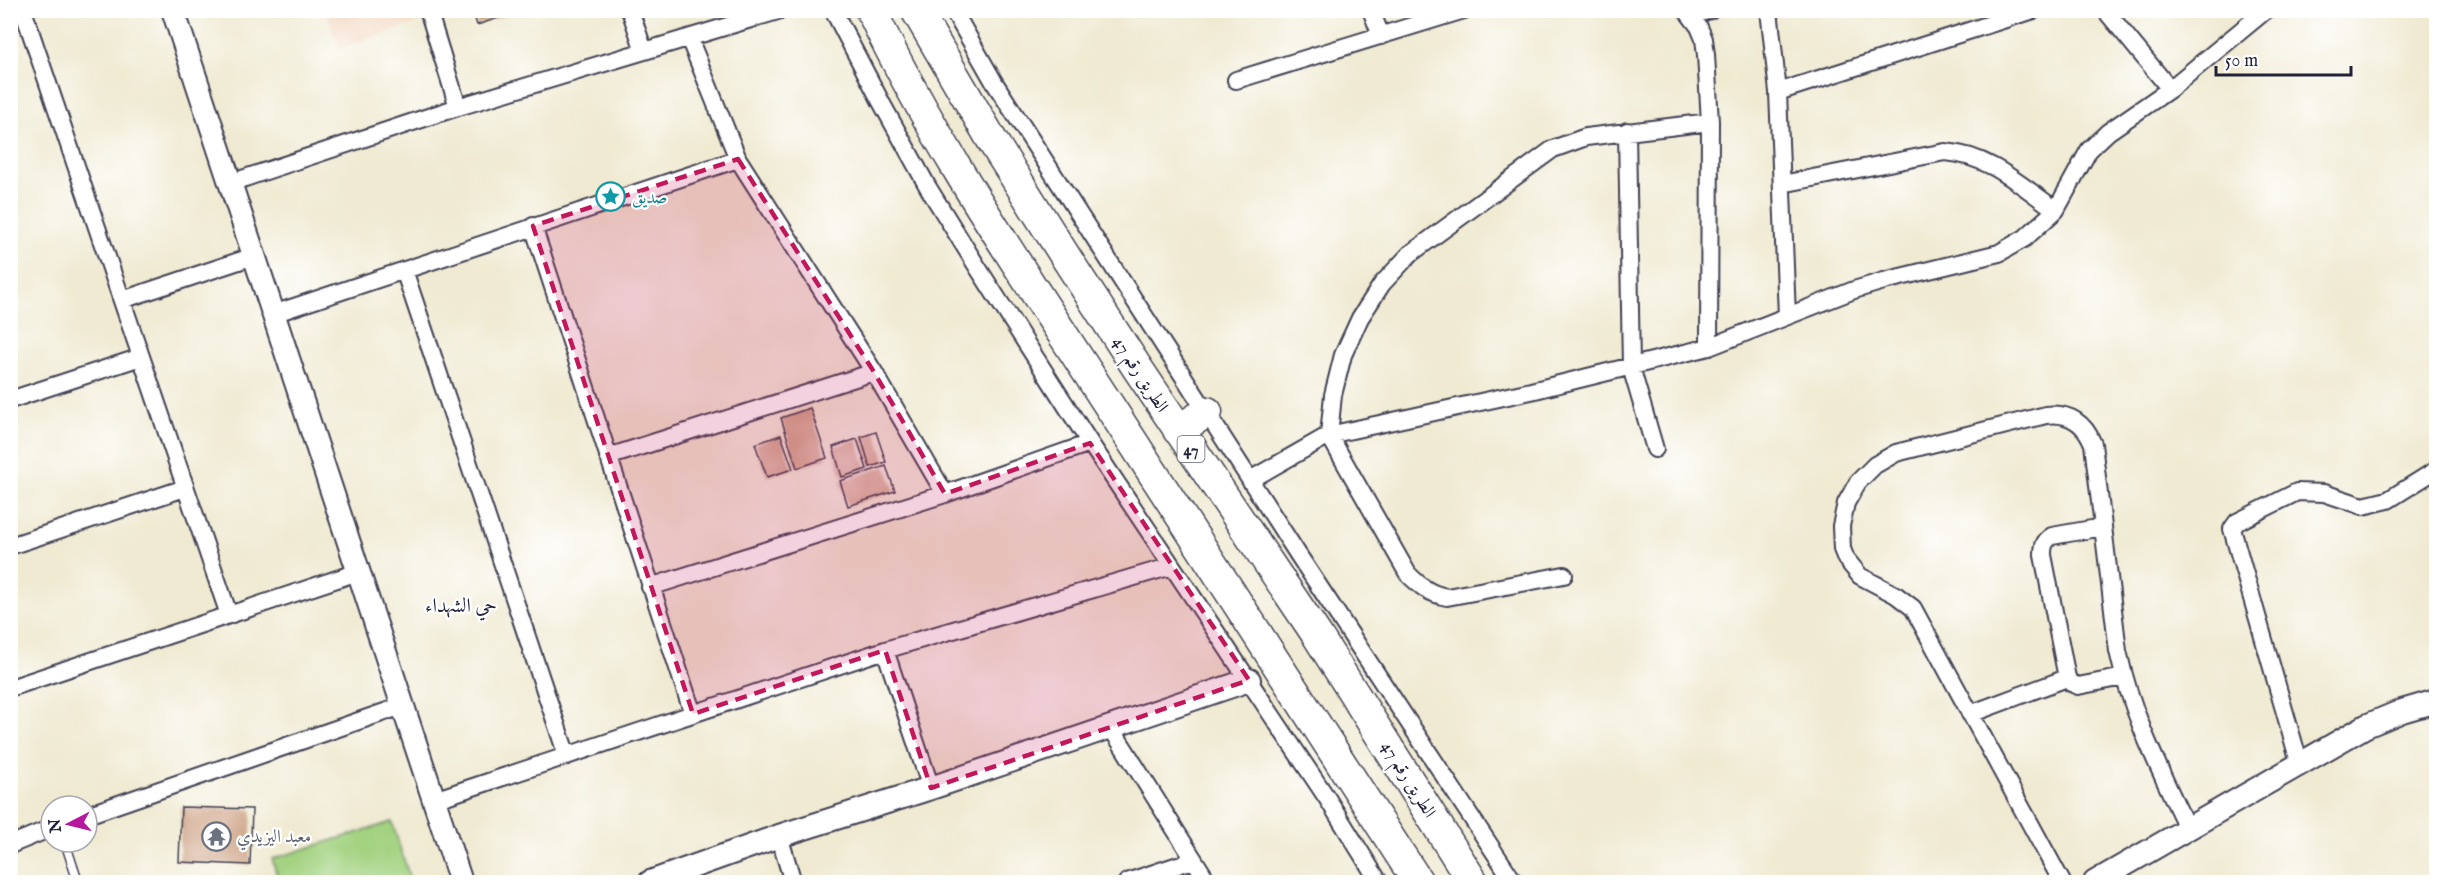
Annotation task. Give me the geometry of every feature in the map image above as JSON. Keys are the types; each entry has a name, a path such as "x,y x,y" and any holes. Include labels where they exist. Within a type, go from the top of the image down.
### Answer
{"highway":[{"name":"47","path":"871,10 888,46 954,161 1024,275 1418,882"},
{"path":"888,46 920,19"},
{"name":"الطريق رقم 47","path":"920,19 1065,256 1178,430 1317,634 1473,882"},
{"path":"1178,430 1207,412"}],"street":[{"path":"23,10 229,615"},
{"path":"173,10 460,882"},
{"path":"428,10 458,107"},
{"path":"630,10 644,51"},
{"path":"230,183 458,107 782,10"},
{"path":"833,10 929,189 1090,443 1327,798 1379,882"},
{"path":"953,10 994,82 1250,480 1514,882"},
{"path":"1371,10 1381,36"},
{"path":"1236,80 1464,10"},
{"path":"1709,347 1710,122 1704,39 1689,13 1710,10"},
{"path":"1769,10 1778,92 1787,316"},
{"path":"1778,92 2034,10"},
{"path":"2105,10 2170,89"},
{"path":"1250,480 1329,435 1631,367 1709,347 1884,280 1999,253 2025,238 2056,210 2089,150 2108,132 2170,89 2266,10"},
{"path":"689,38 738,159 874,372 945,494"},
{"path":"1564,575 1447,597 1431,594 1408,574 1329,435 1333,395 1343,355 1360,318 1377,292 1410,254 1553,149 1586,137 1710,122"},
{"path":"1627,131 1631,367 1655,449"},
{"path":"1782,184 1945,152 1965,153 1983,160 2056,210"},
{"path":"273,314 738,159"},
{"path":"533,226 693,714"},
{"path":"122,300 254,256"},
{"path":"404,270 567,756"},
{"path":"12,396 141,357"},
{"path":"608,457 874,372"},
{"path":"2062,882 1914,608 1860,576 1846,559 1842,549 1841,526 1846,503 1858,482 1875,465 1896,453 2046,415 2062,415 2077,421 2084,428 2093,444 2118,651 2124,677 2137,720 2188,830"},
{"path":"650,587 945,494 1090,443"},
{"path":"2300,765 2232,529 2237,522 2297,492 2324,493 2363,506 2388,500 2436,470"},
{"path":"10,546 185,488"},
{"path":"2103,527 2052,536 2046,540 2043,547 2067,678 2078,686 2124,677"},
{"path":"434,800 885,650 1172,566"},
{"path":"10,688 358,572"},
{"path":"885,650 931,789"},
{"path":"1970,714 2067,678"},
{"path":"650,882 779,836 931,789 1249,680"},
{"path":"2095,882 2366,726 2402,711 2436,701"},
{"path":"99,811 402,706"},
{"path":"1110,726 1208,882"},
{"path":"11,842 39,832"},
{"path":"779,836 793,882"},
{"path":"1127,882 1193,860"}],"lane":[{"path":"69,854 78,882"}],"highlighted area":[{"path":"738,159 874,372 945,494 1090,443 1249,680 931,788 885,650 693,714 533,226"}],"shaded area":[{"path":"326,11 411,11 415,23 339,49"}],"green space":[{"path":"392,822 411,882 279,882 272,859"}],"building":[{"path":"472,10 519,10 519,11 477,25"},
{"path":"810,408 827,458 797,468 781,418"},
{"path":"876,432 886,462 870,467 861,437"},
{"path":"781,435 793,469 767,477 755,444"},
{"path":"857,439 867,469 842,477 833,447"},
{"path":"886,466 895,491 848,506 840,481"},
{"name":"معبد اليزيدي","path":"181,807 252,809 250,865 179,862"}],"place":[{"name":"صديق","path":"611,197"},
{"name":"معبد اليزيدي","path":"216,836"}],"district":[{"name":"حي الشهداء","path":"461,605"}]}
